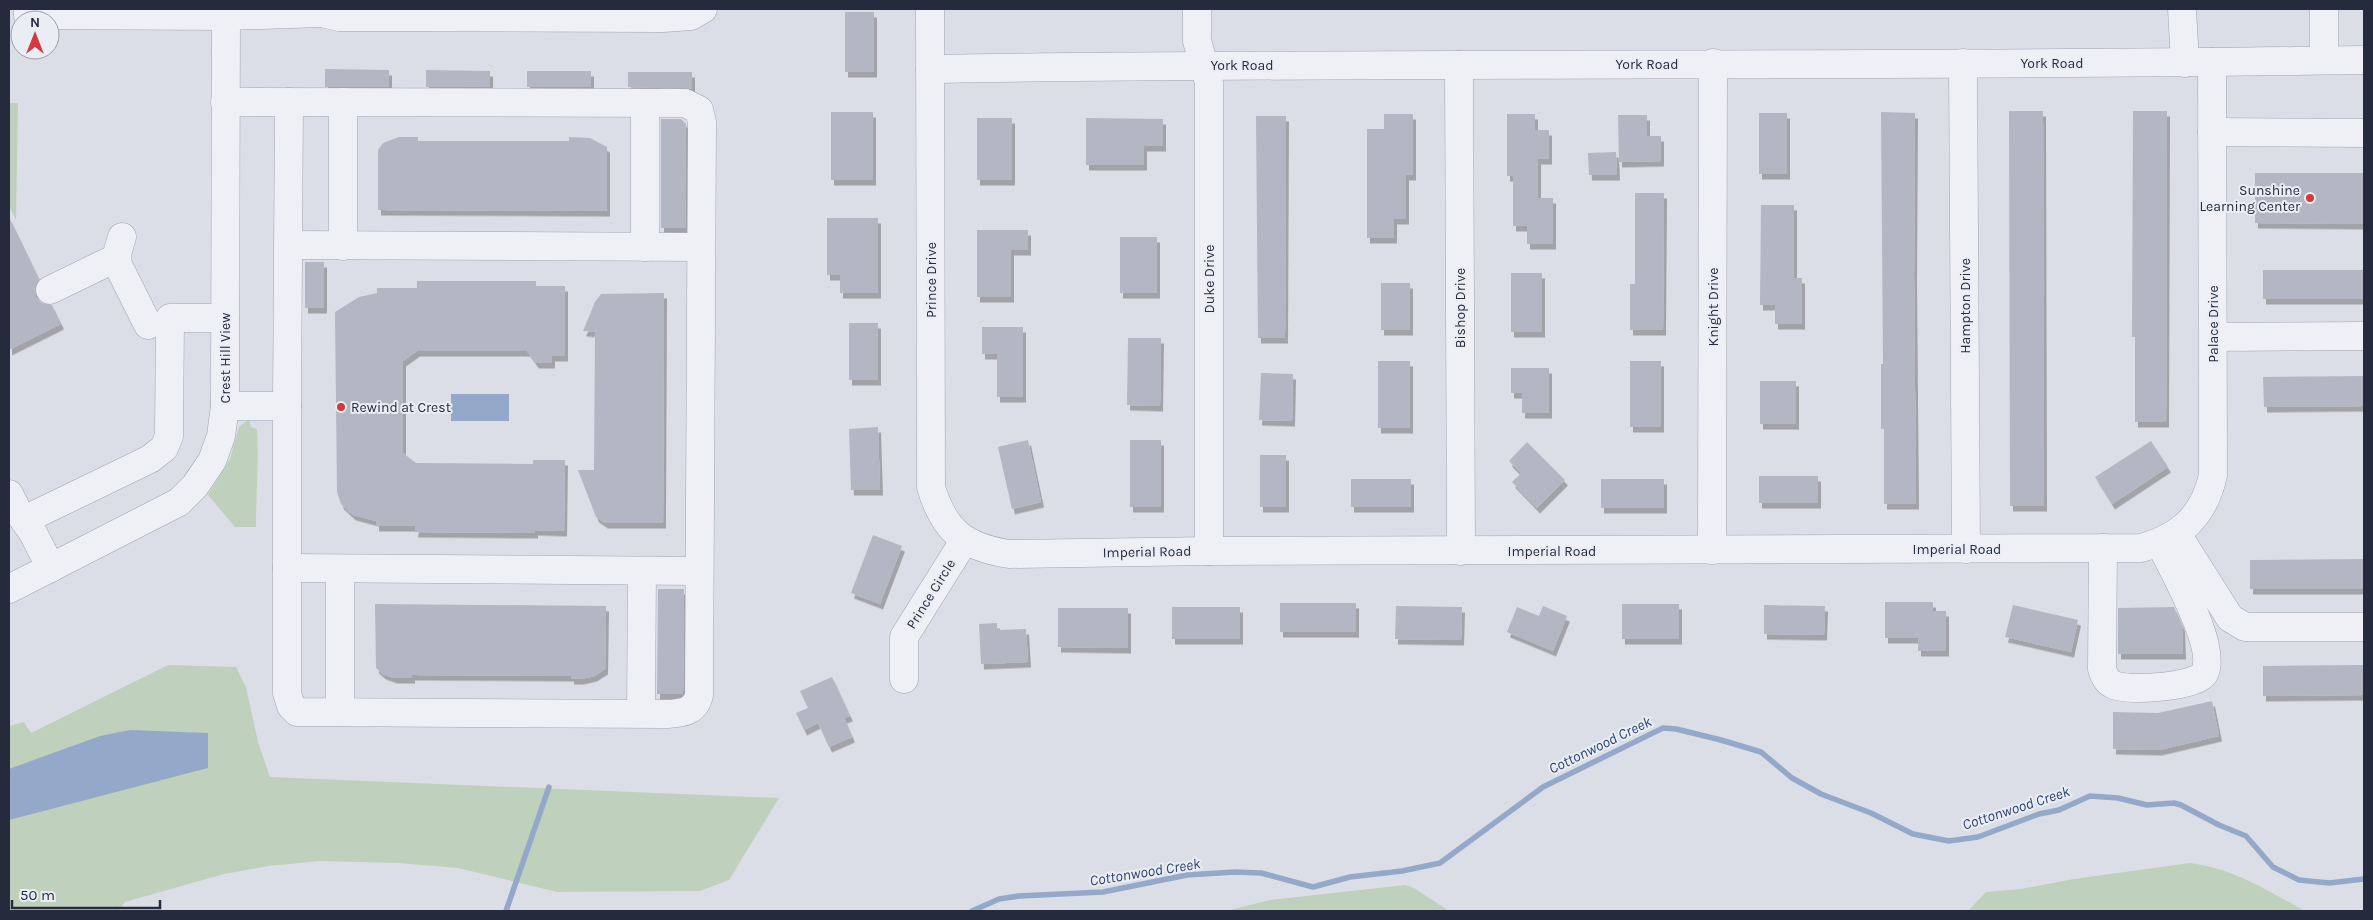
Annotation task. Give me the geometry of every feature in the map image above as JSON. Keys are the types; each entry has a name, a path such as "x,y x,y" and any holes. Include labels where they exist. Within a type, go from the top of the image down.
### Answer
{"street":[{"path":"28,9 28,16 322,11 339,18 663,18 691,16 703,9"},
{"name":"Prince Drive","path":"930,9 931,487 937,506 946,523 964,541"},
{"name":"Duke Drive","path":"1197,9 1197,41 1209,83 1209,551"},
{"name":"Palace Drive","path":"2159,542 2195,516 2208,497 2213,475 2212,132 2199,62 2182,9"},
{"path":"2324,9 2324,60"},
{"name":"Crest Hill View","path":"9,589 169,509 187,495 204,474 215,454 224,426 225,406 226,12"},
{"name":"York Road","path":"930,69 1203,65 2364,60"},
{"name":"Knight Drive","path":"1712,550 1713,63"},
{"name":"Hampton Drive","path":"1963,63 1966,549"},
{"name":"Bishop Drive","path":"1459,65 1461,551"},
{"path":"225,102 289,102 343,102 690,104 701,114 698,698 694,706 686,712 301,713 294,709 289,701 287,568 289,102"},
{"path":"343,102 343,246"},
{"path":"645,104 645,247"},
{"path":"2212,132 2364,133"},
{"path":"289,246 700,247"},
{"path":"50,290 119,247 119,269 148,325"},
{"path":"24,520 150,459 164,448 168,436 170,318 225,318"},
{"path":"2214,337 2364,336"},
{"path":"225,406 287,406"},
{"path":"9,494 51,568"},
{"name":"Imperial Road","path":"964,541 989,551 1009,554 1209,551 2103,548 2159,542"},
{"name":"Prince Circle","path":"904,679 904,637 964,541"},
{"path":"2103,548 2102,669 2104,677 2111,684 2122,688 2167,686 2197,681 2204,674 2207,650 2202,634 2159,542"},
{"path":"2159,542 2230,618 2245,627 2364,627"},
{"path":"287,568 699,571"},
{"path":"340,569 340,712"},
{"path":"641,713 642,571"}],"green space":[{"path":"9,103 18,103 16,220 9,206"},
{"path":"249,419 251,427 257,429 256,527 235,527 208,495 230,459 239,427"},
{"path":"168,665 236,667 246,687 258,742 270,777 779,798 729,880 700,891 557,892 458,868 398,863 319,861 269,866 224,874 125,902 118,911 9,911 9,726 24,722 31,733"},
{"path":"2190,863 2236,875 2305,911 1968,911 1986,892 2021,889 2074,879"},
{"path":"1405,885 1414,888 1449,911 1226,911 1270,900"}],"water":[{"path":"451,394 509,394 509,421 451,421"},
{"path":"130,730 208,733 208,768 9,820 9,769 100,736"}],"building":[{"path":"845,12 874,12 874,72 845,72"},
{"path":"325,69 389,70 389,87 325,87"},
{"path":"426,70 490,71 490,87 426,87"},
{"path":"527,71 591,71 591,87 527,87"},
{"path":"628,72 692,72 692,89 628,87"},
{"path":"2009,111 2043,111 2044,506 2010,506"},
{"path":"2133,111 2167,111 2166,422 2135,422 2135,337 2132,337"},
{"path":"831,112 873,112 873,180 831,180"},
{"path":"1881,112 1915,113 1916,504 1884,504 1884,429 1881,429 1881,364 1883,364"},
{"path":"1759,113 1787,113 1787,174 1759,174"},
{"path":"1384,114 1413,114 1413,175 1406,175 1406,219 1394,219 1394,238 1367,238 1367,129 1384,129"},
{"path":"1507,114 1535,114 1535,130 1549,130 1549,159 1538,159 1538,198 1553,198 1553,244 1527,244 1527,226 1513,226 1513,176 1507,176"},
{"path":"1618,115 1647,115 1647,136 1661,136 1661,161 1619,162"},
{"path":"1256,116 1286,116 1285,338 1258,338"},
{"path":"977,118 1012,118 1012,180 977,180"},
{"path":"1086,118 1163,119 1163,146 1144,146 1144,165 1086,165"},
{"path":"661,119 681,119 686,124 686,228 661,228"},
{"path":"399,137 418,137 418,141 569,141 569,137 590,138 607,147 607,211 378,210 378,150 383,143"},
{"path":"1616,152 1617,175 1589,175 1588,153"},
{"name":"Sunshine Learning Center","path":"2255,173 2364,173 2364,224 2255,223"},
{"path":"1635,193 1664,193 1663,330 1630,330 1630,284 1635,284"},
{"path":"1761,205 1794,205 1794,278 1802,278 1802,324 1775,324 1775,305 1760,305"},
{"path":"9,217 39,279 35,288 36,297 42,303 52,305 61,324 9,350"},
{"path":"827,218 878,218 878,293 840,293 840,275 827,275"},
{"path":"977,230 1028,230 1028,250 1011,250 1011,297 977,297"},
{"path":"1120,237 1157,237 1157,293 1120,293"},
{"path":"305,262 324,262 324,308 305,308"},
{"path":"2263,270 2364,270 2364,299 2263,299"},
{"path":"1511,273 1542,273 1542,332 1511,332"},
{"path":"417,281 536,281 536,286 565,286 565,356 552,356 552,363 536,363 527,351 417,351 403,361 403,453 416,463 533,464 533,460 565,460 564,531 535,530 535,533 415,532 416,526 376,526 376,521 353,515 341,504 337,492 335,312 359,297 377,293 377,288 417,288"},
{"path":"1381,283 1410,283 1410,330 1381,330"},
{"path":"664,293 663,523 605,523 596,517 578,470 594,470 595,332 583,331 595,302 601,294"},
{"path":"849,323 878,323 878,380 849,380"},
{"path":"982,327 1023,327 1023,397 997,397 997,354 982,354"},
{"path":"1128,338 1161,338 1160,406 1127,405"},
{"path":"1378,361 1410,361 1410,428 1378,428"},
{"path":"1630,361 1661,361 1661,427 1630,427"},
{"path":"1511,368 1549,368 1549,413 1522,413 1522,393 1511,393"},
{"path":"1261,373 1293,374 1292,421 1259,420"},
{"path":"2364,376 2364,406 2264,407 2263,377"},
{"path":"1760,381 1796,381 1796,424 1760,424"},
{"path":"878,427 880,490 851,490 849,429"},
{"path":"1028,440 1041,502 1012,509 998,447"},
{"path":"1130,440 1161,440 1161,507 1130,507"},
{"path":"2151,441 2168,467 2112,504 2095,477"},
{"path":"1527,442 1565,480 1537,508 1512,482 1521,473 1509,461"},
{"path":"1260,455 1286,455 1286,507 1260,507"},
{"path":"1759,476 1818,476 1818,503 1759,503"},
{"path":"1351,479 1411,479 1411,507 1351,507"},
{"path":"1601,479 1664,479 1664,508 1601,508"},
{"path":"873,535 902,546 880,604 851,593"},
{"path":"2364,559 2364,589 2250,589 2250,560"},
{"path":"658,589 684,589 683,694 657,694"},
{"path":"1885,602 1933,602 1933,611 1946,611 1946,651 1918,651 1918,638 1885,638"},
{"path":"1280,603 1356,603 1356,632 1280,632"},
{"path":"375,604 606,606 605,669 594,676 581,679 571,679 571,676 412,675 412,678 394,678 383,674 376,668"},
{"path":"1622,604 1679,604 1679,639 1622,639"},
{"path":"1764,605 1825,606 1824,635 1764,634"},
{"path":"2013,605 2078,620 2071,652 2005,637"},
{"path":"1396,606 1462,607 1461,640 1395,639"},
{"path":"1543,606 1567,616 1553,651 1507,632 1517,607 1539,616"},
{"path":"1172,607 1240,607 1240,639 1172,639"},
{"path":"2174,607 2182,626 2183,654 2118,654 2118,608"},
{"path":"1058,608 1128,608 1128,648 1058,647"},
{"path":"997,623 997,630 1026,629 1028,662 981,664 979,624"},
{"path":"2364,665 2364,695 2263,696 2263,666"},
{"path":"832,677 850,716 844,718 852,737 829,747 818,723 804,730 796,713 808,708 800,691"},
{"path":"2212,701 2219,736 2159,750 2113,749 2113,712 2158,713"}],"waterway":[{"name":"Cottonwood Creek","path":"972,911 999,899 1019,896 1103,892 1187,875 1235,872 1261,873 1313,887 1350,877 1402,871 1440,863 1543,787 1663,728 1676,729 1721,740 1761,752 1792,778 1821,794 1871,813 1913,834 1949,841 1978,837 2039,814 2059,810 2090,796 2118,798 2147,805 2174,803 2246,836 2273,867 2299,880 2329,883 2364,879"},
{"path":"506,911 549,787"}],"place":[{"name":"Sunshine Learning Center","path":"2310,198"},
{"name":"Rewind at Crest","path":"341,407"}]}
